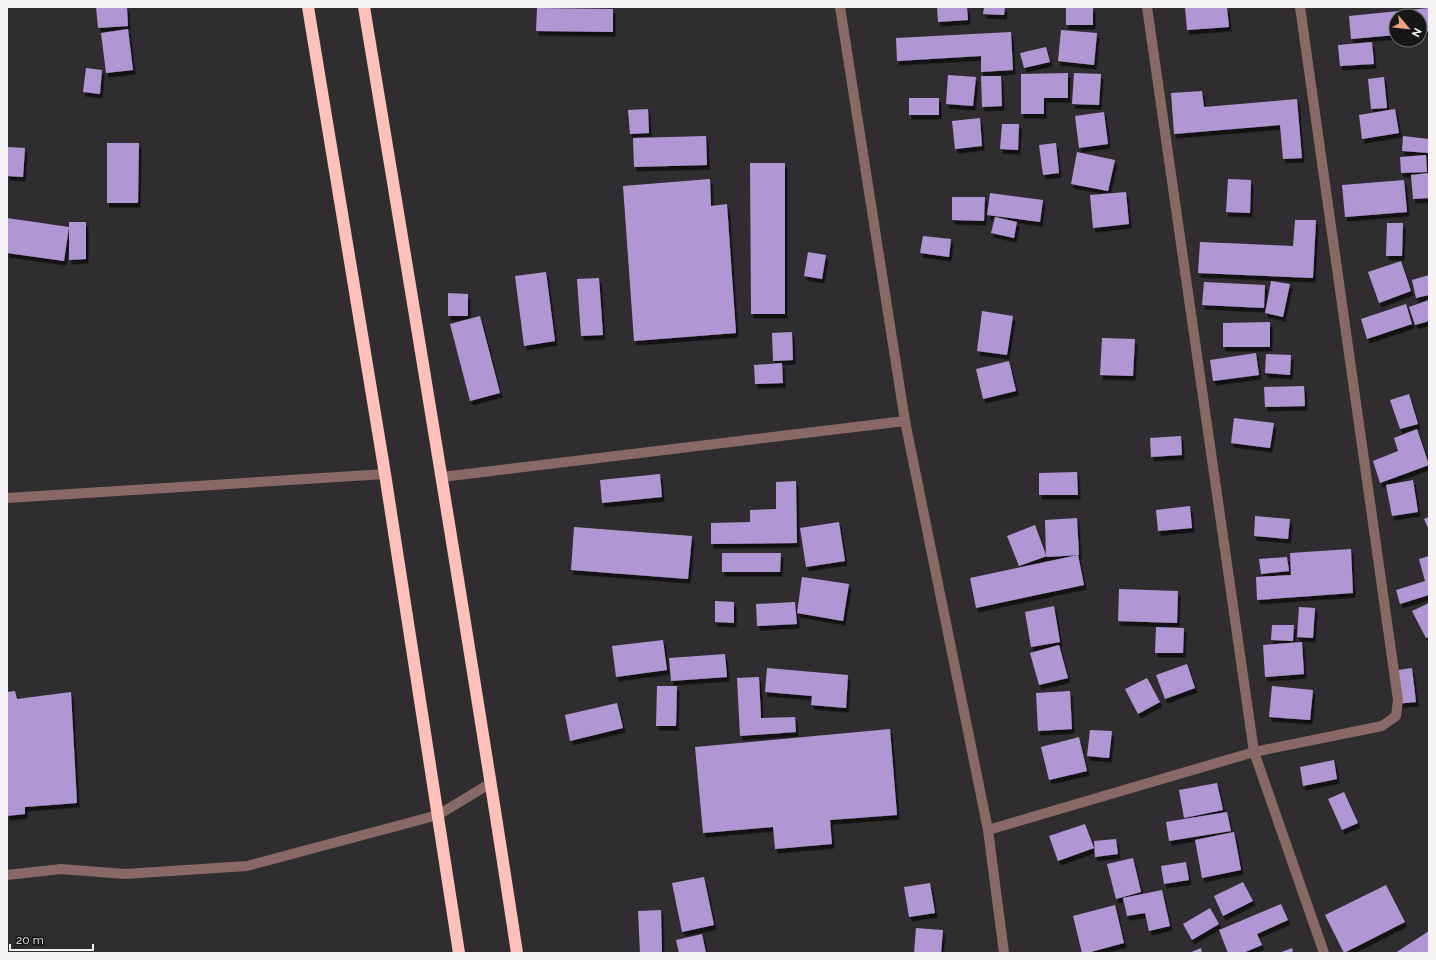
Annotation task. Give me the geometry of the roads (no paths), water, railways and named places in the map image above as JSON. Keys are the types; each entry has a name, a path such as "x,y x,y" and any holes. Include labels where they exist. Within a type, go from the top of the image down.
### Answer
{"highway":[{"path":"308,7 385,474 459,953"},
{"path":"364,7 442,476 517,953"}],"street":[{"path":"840,7 905,421 988,830 1004,953"},
{"path":"1147,7 1254,752 1324,953"},
{"path":"988,830 1254,752 1382,726 1396,716 1398,700 1300,7"},
{"path":"442,476 905,421"},
{"path":"7,498 385,474"},
{"path":"7,875 61,869 125,874 247,866 438,815 491,783"}]}
